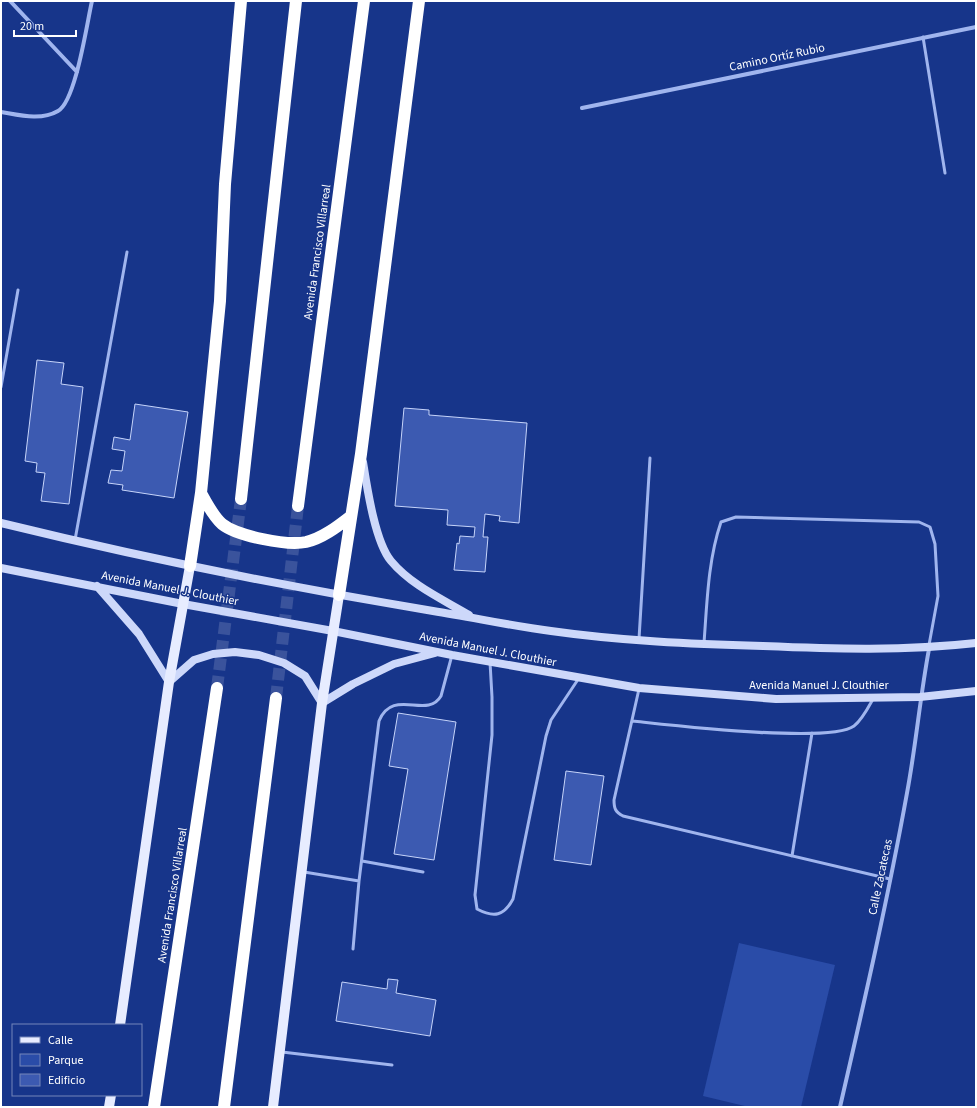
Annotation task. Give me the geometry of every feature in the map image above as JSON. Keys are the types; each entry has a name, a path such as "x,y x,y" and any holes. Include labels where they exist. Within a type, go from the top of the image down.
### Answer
{"highway":[{"path":"190,566 201,494 220,301 225,184 241,1"},
{"path":"241,499 296,1"},
{"name":"Avenida Francisco Villarreal","path":"298,506 364,1"},
{"path":"339,595 361,454 394,209 419,1"},
{"path":"201,494 222,524 234,531 283,542 305,542 336,527 351,516"},
{"name":"Avenida Francisco Villarreal","path":"154,1107 217,688"},
{"path":"224,1107 276,698"}],"main road":[{"path":"361,454 368,495 377,532 390,560 406,576 473,617"},
{"path":"1,523 190,566 339,595 551,631 639,640 704,644 846,649 929,649 976,643"},
{"path":"120,1024 168,682 190,566"},
{"name":"Avenida Manuel J. Clouthier","path":"1,568 452,655 639,688 776,699 920,697 976,692"},
{"path":"97,586 139,634 168,682"},
{"path":"273,1107 322,703 339,595"},
{"path":"168,682 194,660 213,654 235,652 258,655 284,663 305,676 322,703"},
{"path":"322,703 353,684 394,664 438,652"},
{"path":"109,1107 111,1096"}],"street":[{"path":"10,1 77,72"},
{"path":"1,112 39,116 59,111 68,100 77,72 92,1"},
{"name":"Camino Ortíz Rubio","path":"582,108 976,27"},
{"name":"Calle Zacatecas","path":"840,1107 890,879 907,791 920,697 929,649"}],"lane":[{"path":"923,38 945,173"},
{"path":"75,541 126,252"},
{"path":"1,387 18,290"},
{"path":"639,640 650,458"},
{"path":"704,644 709,585 716,536 721,522 736,517 918,522 930,527 935,544 938,596 929,649"},
{"path":"353,949 359,881 379,721 383,712 391,706 401,704 430,705 437,702 441,696 452,655"},
{"path":"490,662 492,735 475,895 477,908 486,914 498,914 508,910 513,899 546,736 561,703 580,678"},
{"path":"639,688 633,722 614,800 614,808 618,814 890,879"},
{"path":"633,722 758,731 826,734 853,726 862,717 874,697"},
{"path":"792,856 812,733"},
{"path":"362,861 423,872"},
{"path":"302,872 359,881"},
{"path":"280,1052 392,1065"}],"green space":[{"path":"739,943 835,965 801,1107 749,1107 703,1096"}],"building":[{"path":"37,360 64,363 61,384 83,387 69,504 41,501 45,473 36,472 37,463 25,461"},
{"path":"135,404 188,412 174,498 122,490 123,485 108,483 111,470 122,471 125,451 112,449 114,437 130,440"},
{"path":"404,408 429,410 429,415 527,423 519,523 499,521 500,516 485,514 483,537 488,537 485,572 454,570 457,543 459,544 460,536 474,537 475,527 447,525 448,510 395,506"},
{"path":"398,713 456,722 434,860 394,854 408,769 389,766"},
{"path":"566,771 604,776 591,865 554,860"},
{"path":"388,979 398,980 396,993 436,1000 430,1036 336,1021 342,982 387,989"}],"tunnel":[{"path":"217,688 241,499"},
{"path":"276,698 298,506"}]}
